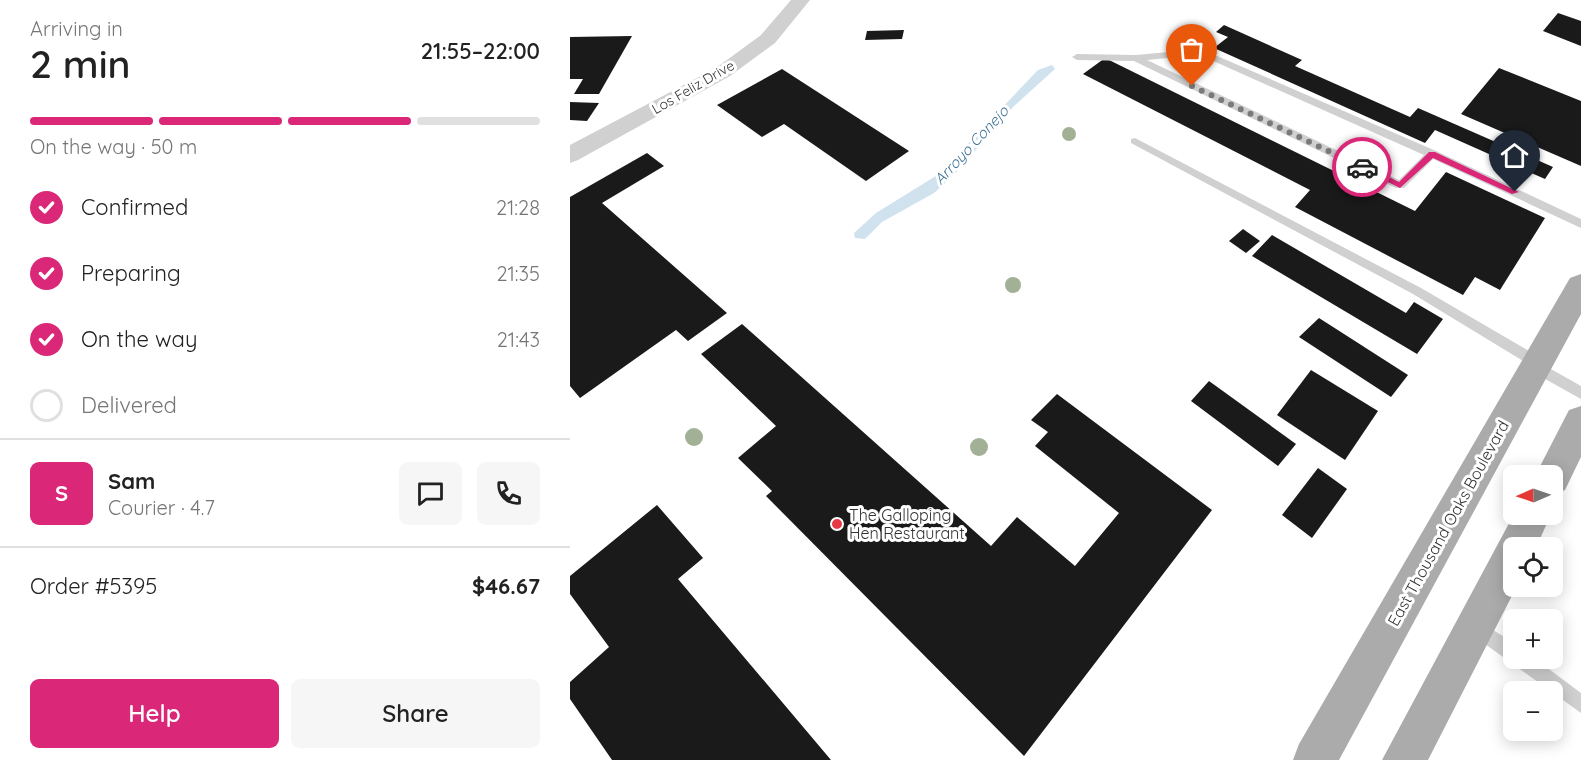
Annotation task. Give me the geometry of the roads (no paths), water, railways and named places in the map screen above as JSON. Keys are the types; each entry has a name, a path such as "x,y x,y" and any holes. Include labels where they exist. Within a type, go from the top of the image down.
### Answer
{"main road":[{"name":"East Thousand Oaks Boulevard","path":"1315,760 1535,364 1581,286"},
{"path":"1559,465 1581,421"},
{"path":"1404,760 1503,574"}],"street":[{"name":"Los Feliz Drive","path":"570,155 723,72 768,39 801,0"}],"lane":[{"path":"1077,57 1136,58 1201,52 1432,154 1581,224"},
{"path":"1136,58 1400,185 1432,154"},
{"path":"1135,141 1417,291 1581,393"},
{"path":"1476,626 1503,646"},
{"path":"1535,669 1581,704"}],"water":[{"name":"Arroyo Conejo","path":"1052,65 1055,69 1014,106 954,175 934,193 882,222 865,239 855,238 854,233 876,213 939,174 1038,70"}],"place":[{"name":"The Galloping Hen Restaurant","path":"837,524"}]}
